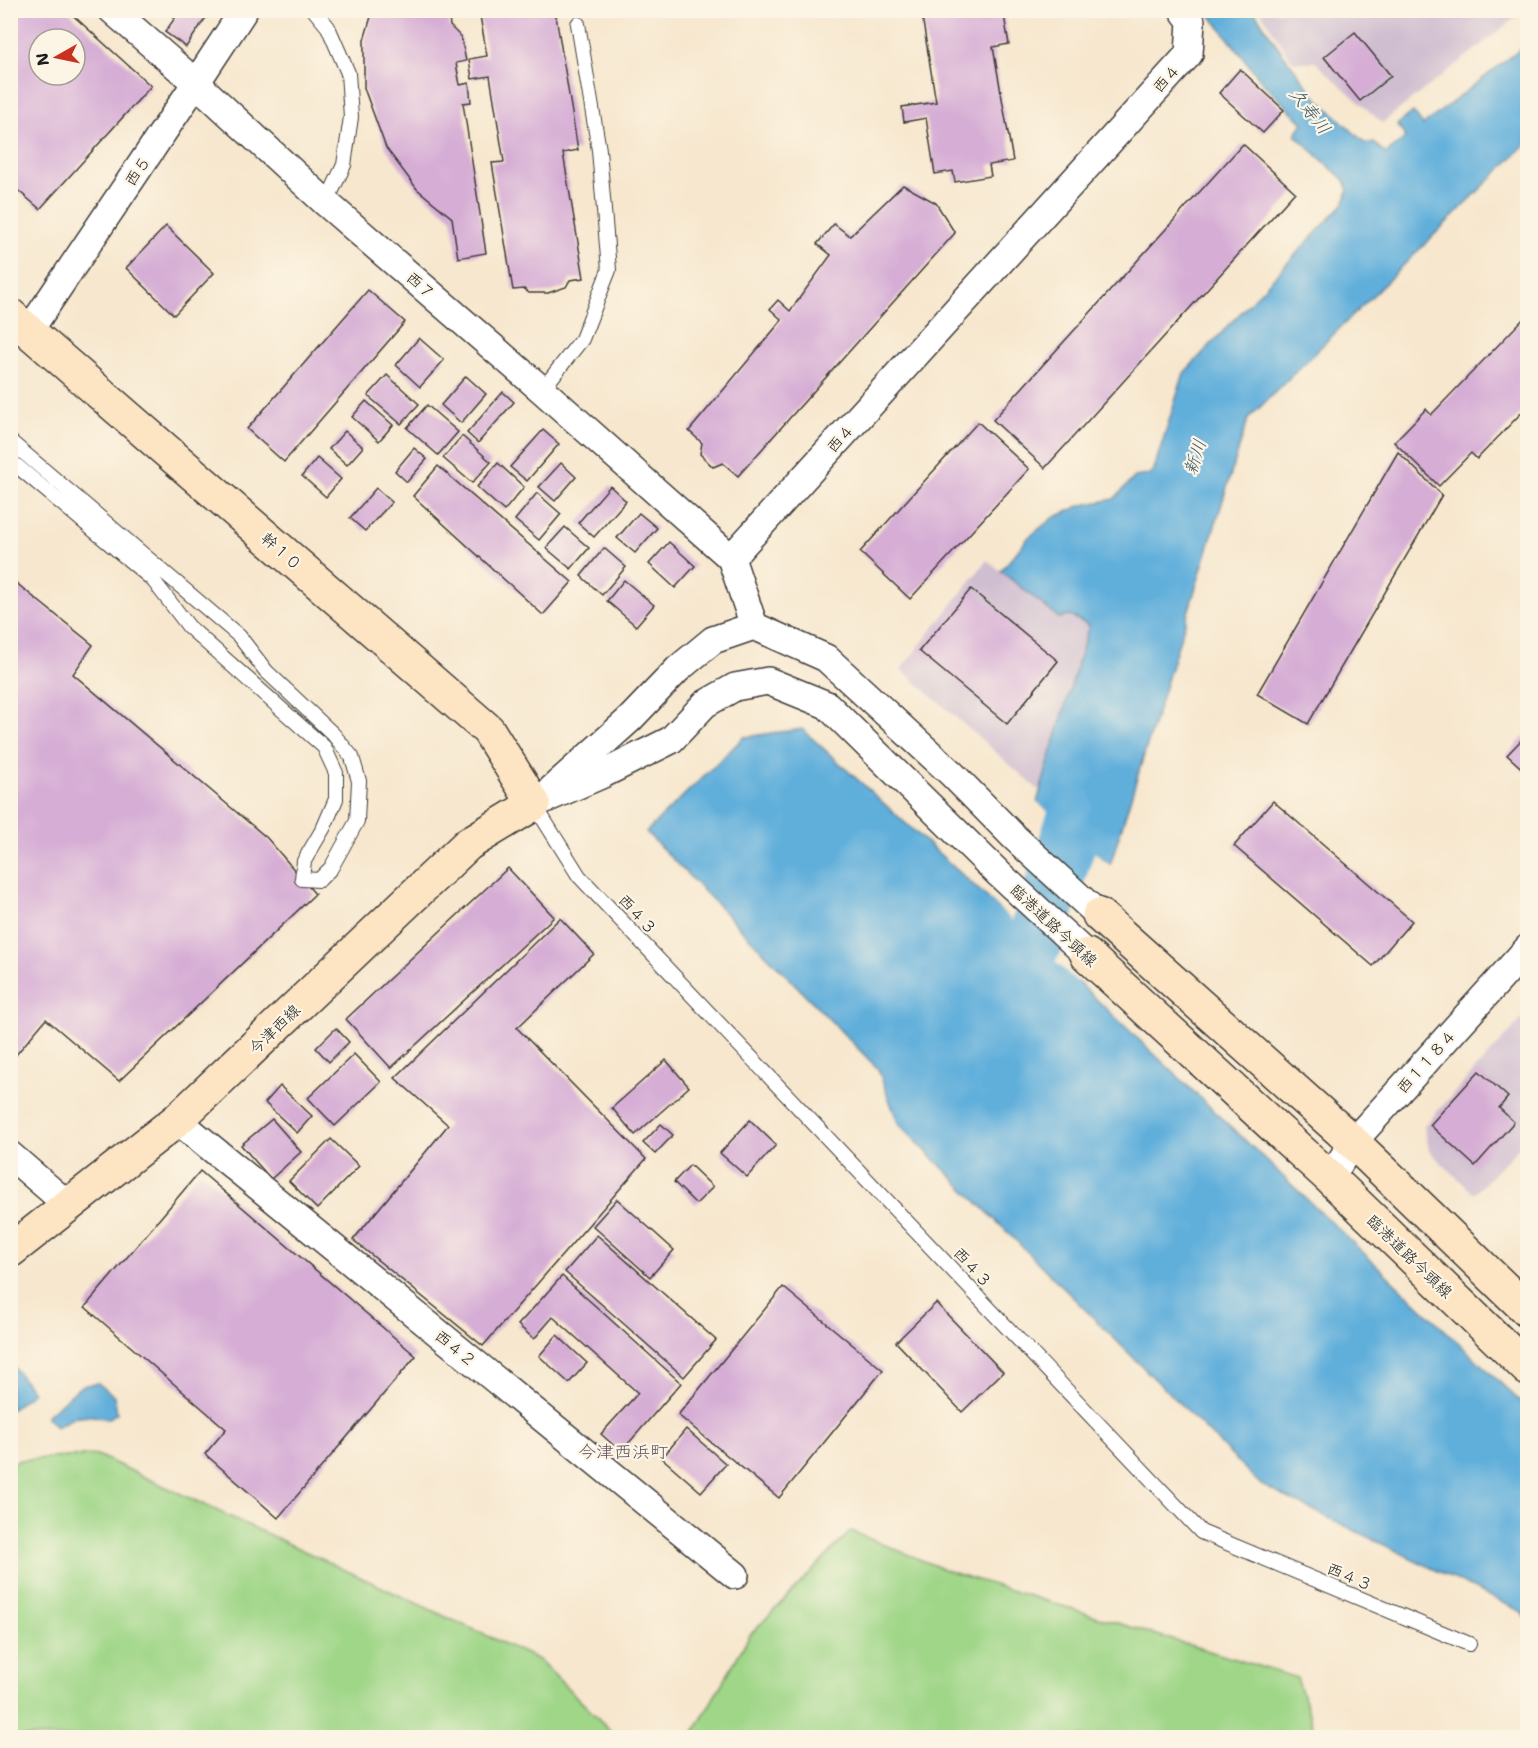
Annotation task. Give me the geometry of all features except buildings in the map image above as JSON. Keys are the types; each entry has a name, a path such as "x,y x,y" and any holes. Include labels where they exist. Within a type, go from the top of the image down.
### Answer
{"street":[{"name":"西７","path":"112,10 196,83 326,203 731,558"},
{"name":"西５","path":"20,323 196,83 244,10"},
{"name":"西４","path":"731,558 1189,54 1191,21 1183,10"},
{"name":"幹１０","path":"20,323 488,730 534,804"},
{"path":"731,558 754,626"},
{"path":"534,804 630,719 678,669 713,640 754,626 826,658 952,774 1014,837 1353,1142 1527,1311"},
{"name":"臨港道路今頭線","path":"534,804 603,774 671,740 705,704 735,687 768,681 827,705 999,874 1330,1178 1527,1369"},
{"name":"今津西線","path":"10,1251 177,1120 468,844 534,804"},
{"name":"西１１８４","path":"1330,1178 1353,1142 1527,948"},
{"name":"西４２","path":"177,1120 735,1575"},
{"path":"10,1155 68,1205"}],"lane":[{"path":"314,10 328,27 348,73 351,117 344,165 326,203"},
{"path":"542,390 582,339 609,270 599,150 578,24"},
{"path":"10,441 239,636 266,671 333,734 352,757 359,781 357,821 332,868 319,880 302,879 304,861 324,827 336,799 336,773 324,747 189,627 153,580 10,460"},
{"name":"西４３","path":"534,804 579,876 1201,1532 1469,1644"}],"shaded area":[{"path":"1260,11 1524,11 1382,123 1315,62 1293,62"},
{"path":"987,560 1059,618 1070,616 1089,625 1041,792 901,669"},
{"path":"1527,1013 1527,1139 1474,1194 1429,1151 1424,1126"}],"green space":[{"path":"97,1455 539,1660 612,1732 614,1737 11,1737 11,1464 20,1460"},
{"path":"851,1531 948,1571 1297,1678 1317,1737 691,1737 750,1635"}],"water":[{"name":"久寿川","path":"1207,11 1254,11 1316,97 1366,144 1374,143 1386,154 1406,137 1397,125 1413,112 1423,125 1527,44 1527,143 1248,419 1110,865 1037,802 1089,625 1070,616 1059,618 1001,571 1029,537 1053,518 1082,505 1114,499 1135,477 1153,472 1184,373 1344,203 1348,190 1346,182 1295,135 1303,123 1263,83"},
{"path":"802,729 1035,941 1527,1408 1527,1619 1522,1612 1261,1485 898,1123 878,1069 646,832 744,737"},
{"path":"11,1364 33,1392 10,1410"},
{"path":"98,1383 114,1396 117,1413 108,1419 81,1416 56,1427 46,1416 81,1386"}],"pier":[{"path":"1035,800 1112,867 1108,867 1035,804"},
{"path":"990,896 1079,979 1077,982 989,899"}],"waterway":[{"name":"新川","path":"1035,941 1096,757"}],"district":[{"name":"今津西浜町","path":"623,1452"}]}
